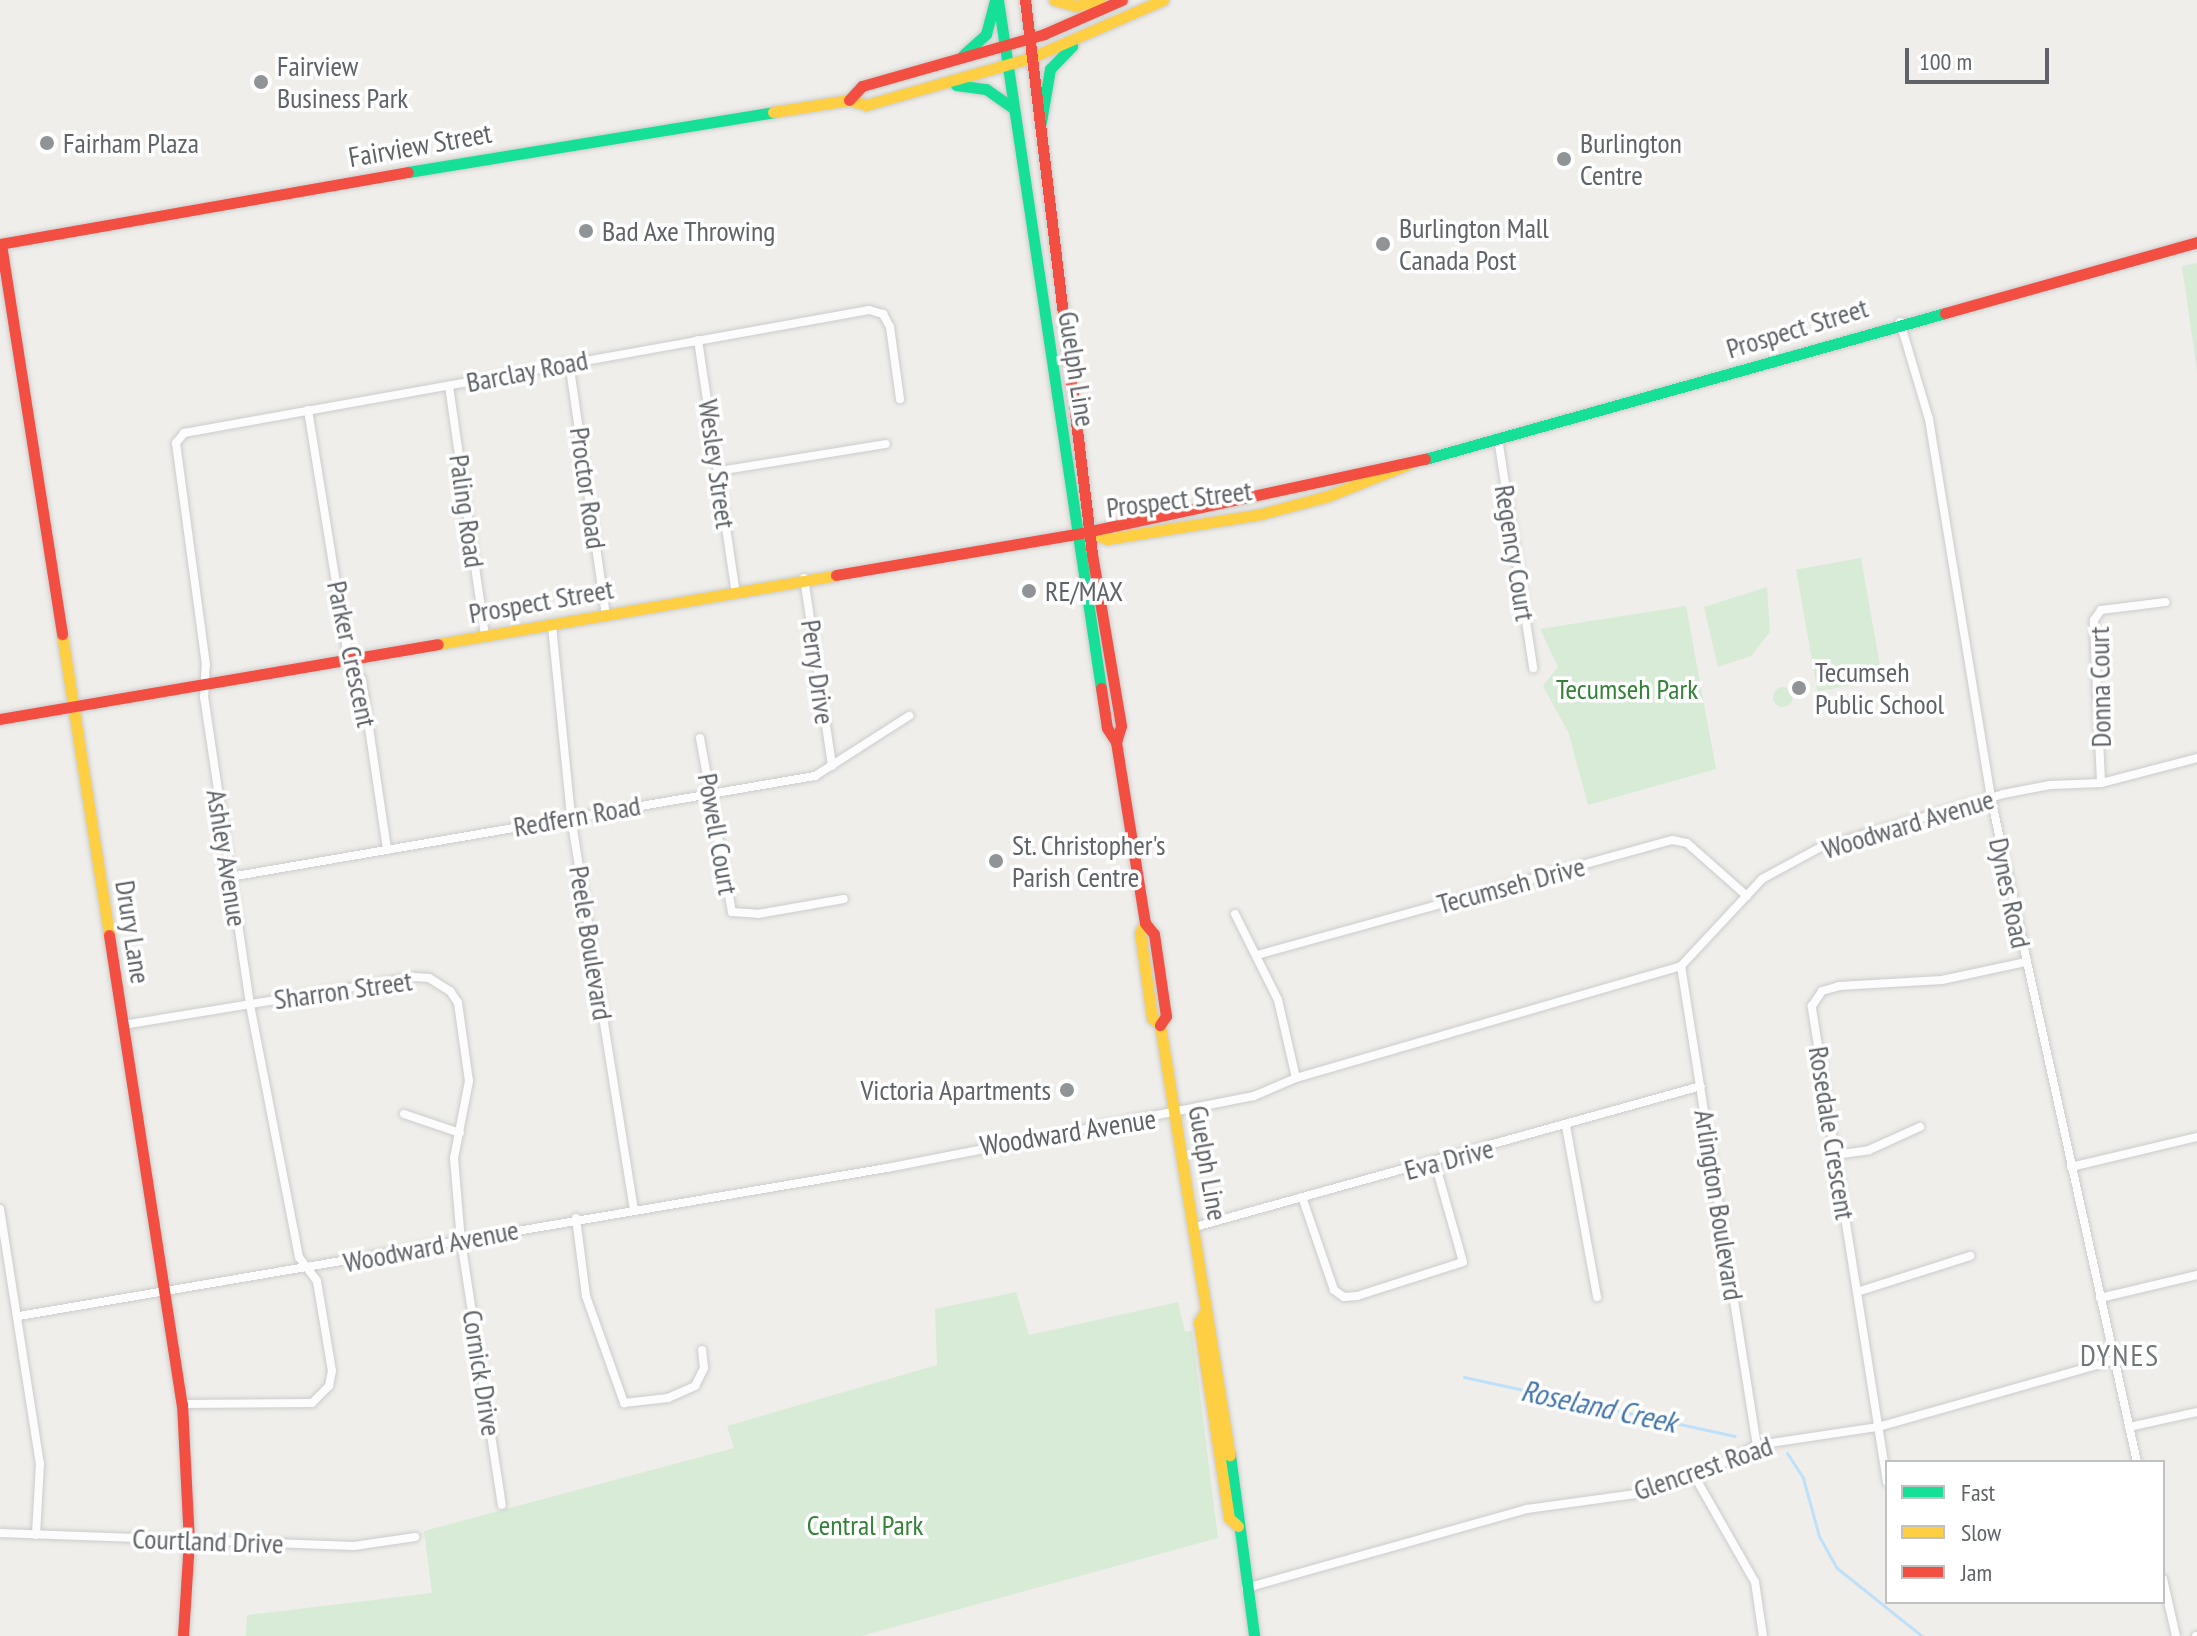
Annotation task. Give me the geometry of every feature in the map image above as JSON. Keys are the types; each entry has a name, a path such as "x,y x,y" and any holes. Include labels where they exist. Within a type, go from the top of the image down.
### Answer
{"main road":[{"name":"Guelph Line","path":"997,0 1107,728 1116,742 1145,923 1140,933 1152,1018 1160,1025 1195,1227 1206,1310 1199,1322 1229,1518 1238,1526 1254,1636"},
{"path":"951,62 986,34 997,0"},
{"name":"Guelph Line","path":"1025,0 1089,531 1121,726 1116,742"},
{"path":"1054,0 1076,6 1100,0"},
{"name":"Fairview Street","path":"849,100 862,86 1029,39 1119,0"},
{"name":"Fairview Street","path":"0,242 613,136 849,100 866,105 951,85 1030,58 1163,0"},
{"path":"1041,123 1050,69 1081,37"},
{"path":"951,85 986,89 1013,108"},
{"name":"Drury Lane","path":"0,242 182,1404 189,1540 183,1636"},
{"name":"Prospect Street","path":"0,719 552,626 735,589 1077,534 1411,463 1900,322 2197,242"},
{"name":"Prospect Street","path":"1089,531 1107,539 1261,514 1393,474 1411,463"}],"street":[{"name":"Barclay Road","path":"176,443 184,433 869,310 883,314 890,327 900,399"},
{"name":"Dynes Road","path":"1900,322 1929,419 1991,798 2137,1460"},
{"name":"Wesley Street","path":"698,340 735,589"},
{"name":"Proctor Road","path":"569,362 606,615"},
{"name":"Paling Road","path":"449,386 485,635"},
{"name":"Parker Crescent","path":"308,410 347,652 353,658 362,680 387,850"},
{"name":"Regency Court","path":"1498,438 1533,668"},
{"name":"Ashley Avenue","path":"176,443 230,877 250,1004 299,1257 317,1281 332,1371 329,1386 312,1403 291,1406 182,1404"},
{"path":"719,471 886,444"},
{"name":"Perry Drive","path":"804,578 832,766"},
{"name":"Donna Court","path":"2101,783 2094,620 2101,610 2166,602"},
{"name":"Peele Boulevard","path":"552,626 571,817 634,1211"},
{"name":"Redfern Road","path":"230,877 815,776 909,716"},
{"name":"Powell Court","path":"700,738 732,912 741,916 844,899"},
{"name":"Woodward Avenue","path":"19,1316 165,1289 307,1269 576,1218 634,1211 1174,1115 1254,1096 1296,1078 1681,966 1762,879 1821,847 1991,798 2050,785 2101,783 2197,758"},
{"name":"Tecumseh Drive","path":"1257,955 1672,840 1687,843 1747,896"},
{"path":"1235,914 1278,1000 1296,1078"},
{"name":"Rosedale Crescent","path":"1885,1470 1812,1006 1822,991 1906,979 1942,980 2025,962"},
{"name":"Arlington Boulevard","path":"1681,966 1757,1445"},
{"name":"Sharron Street","path":"123,1025 415,977 441,984 458,1003 467,1048 469,1081 454,1158 461,1241"},
{"name":"Eva Drive","path":"1195,1227 1435,1163 1701,1086"},
{"path":"404,1114 460,1133"},
{"path":"1566,1126 1597,1297"},
{"path":"1835,1155 1869,1150 1920,1127"},
{"path":"2071,1167 2197,1137"},
{"path":"1302,1197 1334,1290 1344,1297 1357,1296 1463,1262 1435,1163"},
{"path":"0,1209 3,1247 19,1316 40,1463 36,1535"},
{"path":"576,1218 586,1296 624,1403 668,1398 695,1386 704,1368 702,1350"},
{"name":"Cornick Drive","path":"461,1241 502,1505"},
{"path":"1857,1292 1970,1256"},
{"path":"2100,1298 2197,1275"},
{"name":"Glencrest Road","path":"1246,1588 1527,1509 1643,1493 1695,1477 1757,1445 1878,1427 2114,1360"},
{"path":"2129,1427 2197,1412"},
{"path":"1695,1477 1755,1582 1763,1636"},
{"name":"Courtland Drive","path":"0,1533 354,1546 415,1537"},
{"path":"2165,1588 2176,1636"}],"green space":[{"path":"2197,263 2197,372 2182,266"},
{"path":"1861,558 1883,680 1818,692 1796,569"},
{"path":"1767,587 1770,632 1751,656 1718,667 1704,607"},
{"name":"Tecumseh Park","path":"1686,606 1716,769 1588,805 1569,734 1543,686 1558,667 1540,629"},
{"path":"1783,687 1790,690 1793,697 1790,704 1783,707 1776,704 1773,697 1776,690"},
{"name":"Central Park","path":"1016,1292 1029,1335 1178,1302 1185,1332 1192,1331 1218,1538 861,1636 246,1636 247,1615 432,1593 424,1531 734,1448 727,1426 937,1365 935,1309"}],"waterway":[{"name":"Roseland Creek","path":"1464,1377 1735,1436"},
{"name":"Roseland Creek","path":"1787,1453 1803,1478 1819,1536 1837,1568 1922,1636"}],"traffic: fast":[{"path":"998,0 1101,688"},
{"path":"963,55 986,34 995,1"},
{"path":"1041,122 1050,69 1072,46"},
{"path":"956,85 986,89 1013,108"},
{"path":"408,172 773,112"},
{"path":"1425,459 1945,313"},
{"path":"1230,1455 1254,1636"}],"traffic: slow":[{"path":"1054,0 1076,6 1100,0"},
{"path":"773,112 849,100 866,105 1030,58 1163,0"},
{"path":"1089,531 1107,539 1261,514 1328,496 1408,464"},
{"path":"438,644 836,575"},
{"path":"62,634 109,935"},
{"path":"1145,923 1140,933 1152,1018 1160,1025 1230,1455"},
{"path":"1206,1310 1199,1322 1229,1518 1238,1526"}],"traffic: jam":[{"path":"1025,0 1092,554 1121,726 1116,742"},
{"path":"849,100 862,86 1044,34 1122,0"},
{"path":"0,244 408,172"},
{"path":"1945,313 2197,242"},
{"path":"1,244 62,634"},
{"path":"836,575 1077,534 1425,459"},
{"path":"0,719 438,644"},
{"path":"1101,688 1107,728 1116,742 1145,923 1154,934 1166,1016 1160,1025"},
{"path":"109,935 182,1404 189,1540 183,1636"}],"place":[{"name":"Fairview Business Park","path":"261,82"},
{"name":"Fairham Plaza","path":"47,143"},
{"name":"Burlington Centre","path":"1564,159"},
{"name":"Bad Axe Throwing","path":"586,231"},
{"name":"Burlington Mall Canada Post","path":"1383,244"},
{"name":"RE/MAX","path":"1029,591"},
{"name":"Tecumseh Public School","path":"1799,688"},
{"name":"St. Christopher's Parish Centre","path":"996,861"},
{"name":"Victoria Apartments","path":"1067,1090"}],"district":[{"name":"DYNES","path":"2120,1355"}]}
